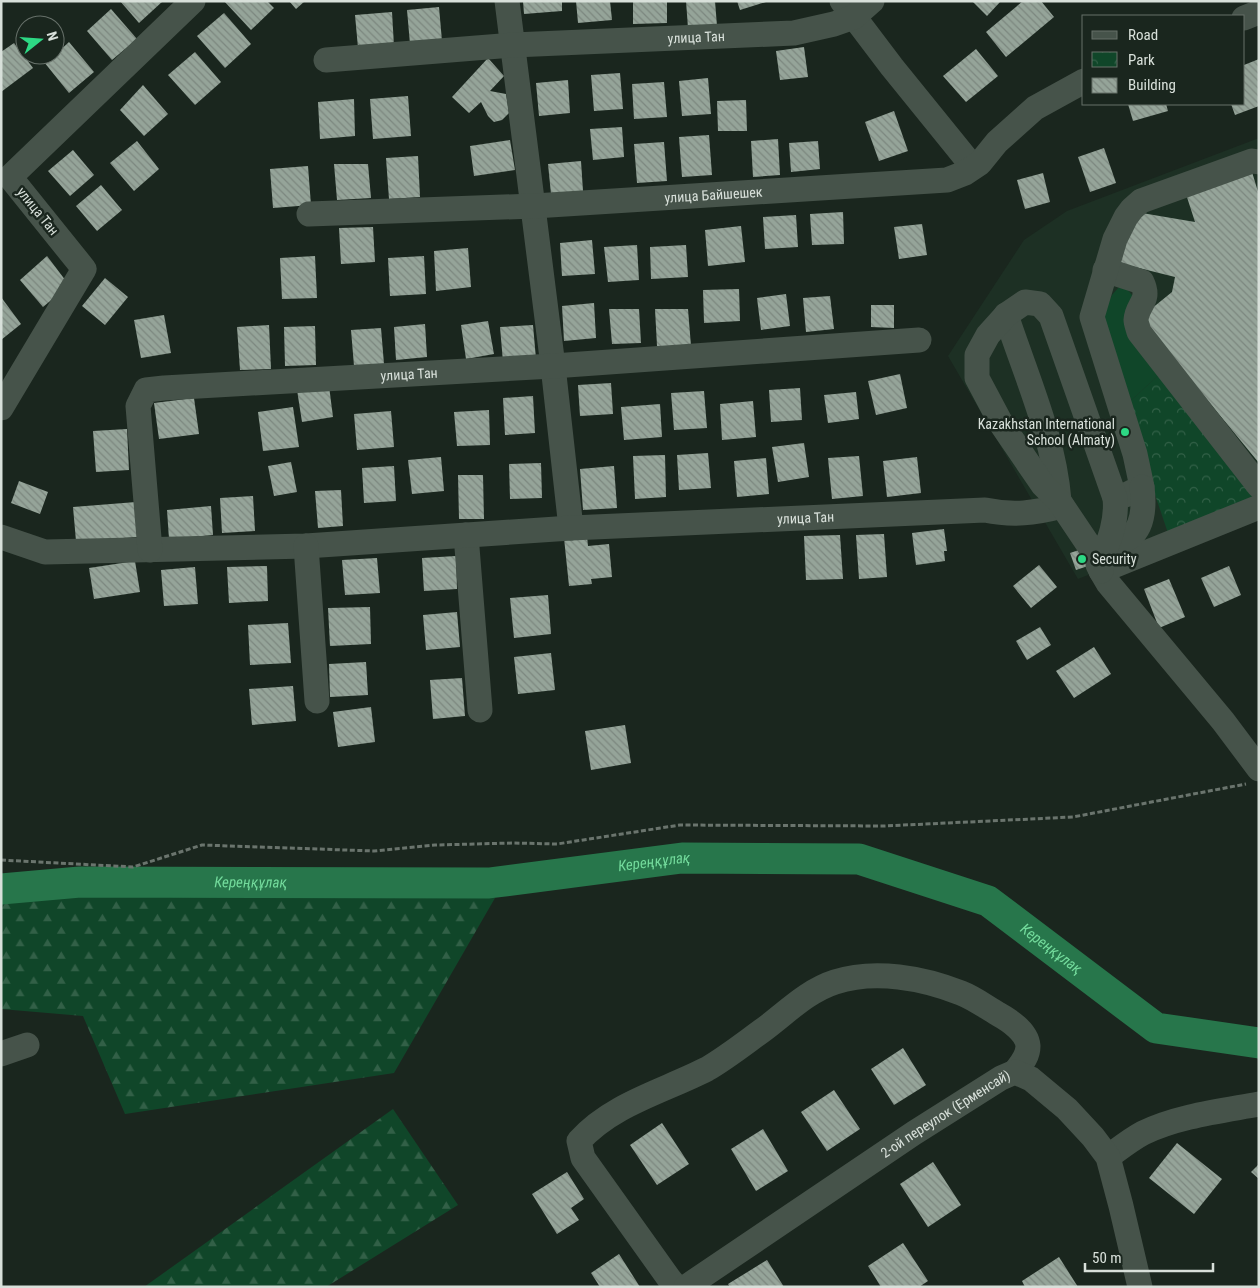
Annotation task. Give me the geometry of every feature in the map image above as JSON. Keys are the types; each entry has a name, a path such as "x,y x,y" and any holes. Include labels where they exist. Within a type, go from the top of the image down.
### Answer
{"street":[{"name":"улица Тан","path":"1,408 84,269 10,176 194,1"},
{"path":"507,1 534,206 571,528"},
{"name":"улица Тан","path":"326,60 513,45 794,33 834,24 856,6"},
{"path":"856,6 892,67 973,167"},
{"path":"1245,18 1259,12"},
{"name":"улица Байшешек","path":"309,214 534,206 947,180 965,173 980,163 997,142 1035,108 1082,82"},
{"path":"1101,560 1132,535 1141,520 1144,505 1135,454 1092,317 1115,238 1126,217 1141,201 1252,161 1259,162"},
{"path":"1106,270 1142,282 1146,290 1136,320 1139,332 1259,486"},
{"path":"1101,560 1116,512 1115,498 1052,316 1040,304 1025,302 1006,315 988,335 977,355 977,378 1002,425 1044,485 1053,506 1101,560 1108,584 1223,721 1254,776"},
{"path":"1006,315 1046,433 1058,482 1053,506"},
{"name":"улица Тан","path":"150,550 138,406 146,390 553,366 919,340"},
{"path":"1115,498 1142,487"},
{"name":"улица Тан","path":"1,538 45,552 306,546 571,528 985,510 1008,514 1053,506"},
{"path":"1101,560 1259,507"},
{"path":"466,535 480,710"},
{"path":"306,546 317,701"},
{"path":"676,1287 583,1158 579,1141 585,1134 629,1105 707,1068 764,1029 808,994 834,982 858,976 916,979 963,994 1005,1018 1022,1032 1028,1044 1026,1057 1015,1072"},
{"path":"1,1054 27,1045"},
{"name":"2-ой переулок (Ерменсай)","path":"686,1287 914,1133 1000,1078 1015,1072 1031,1079 1067,1109 1093,1136 1108,1157 1121,1206 1138,1286"},
{"path":"1108,1157 1134,1139 1154,1129 1182,1120 1259,1104"}],"path":[{"path":"1,860 133,867 202,845 374,851 435,845 514,842 557,844 680,825 884,826 1073,817 1254,776"}],"shaded area":[{"name":"Kazakhstan International School (Almaty)","path":"1259,138 1259,507 1078,579 948,356 1024,240 1067,211"}],"green space":[{"path":"1119,287 1126,288 1132,295 1161,373 1125,406 1103,314 1112,295"},
{"path":"1161,373 1254,496 1168,533 1125,406"},
{"path":"1,885 258,898 495,898 394,1073 125,1114 83,1016 1,1009"},
{"path":"393,1109 458,1205 326,1287 144,1287"}],"building":[{"path":"120,1 163,1 139,23"},
{"path":"224,1 267,1 274,8 251,30"},
{"path":"289,1 305,1 296,9"},
{"path":"523,1 562,1 562,11 524,14"},
{"path":"576,1 610,1 612,20 578,23"},
{"path":"633,1 667,1 667,23 633,24"},
{"path":"686,1 715,1 717,26 688,28"},
{"path":"737,1 766,1 766,2 740,10"},
{"path":"972,1 1001,1 987,16"},
{"path":"1023,1 1041,1 1054,17 1006,57 986,32"},
{"path":"439,7 442,41 410,44 407,10"},
{"path":"111,9 137,39 112,60 87,31"},
{"path":"392,12 394,46 358,48 355,15"},
{"path":"224,13 251,44 225,68 197,36"},
{"path":"69,42 94,72 69,93 46,65 65,65 65,46"},
{"path":"14,43 15,65 31,65 33,68 1,92 1,52"},
{"path":"804,47 808,77 780,80 776,51"},
{"path":"976,49 998,76 966,102 943,76"},
{"path":"195,52 221,82 195,105 168,75"},
{"path":"488,58 504,76 490,91 506,94 509,113 502,120 494,122 488,116 481,102 469,113 452,97"},
{"path":"1259,59 1259,106 1235,115 1231,105 1245,105 1245,65"},
{"path":"620,73 623,109 594,111 591,75"},
{"path":"708,78 711,114 682,116 679,81"},
{"path":"568,80 570,113 539,116 536,83"},
{"path":"664,82 667,117 634,119 632,84"},
{"path":"143,85 168,114 144,136 120,110"},
{"path":"408,96 411,136 373,139 370,99"},
{"path":"354,99 355,136 320,139 318,102"},
{"path":"746,100 747,131 718,131 717,101"},
{"path":"1128,105 1166,105 1168,111 1133,121"},
{"path":"894,111 908,151 879,161 865,122"},
{"path":"622,127 624,157 593,160 590,129"},
{"path":"709,135 712,175 682,177 679,137"},
{"path":"778,139 780,175 753,177 751,141"},
{"path":"510,140 515,170 474,176 470,146"},
{"path":"137,141 159,169 134,191 110,163"},
{"path":"818,141 820,169 791,172 789,143"},
{"path":"664,142 667,181 637,183 634,144"},
{"path":"1104,148 1116,183 1090,192 1078,157"},
{"path":"73,150 94,175 70,196 48,171"},
{"path":"418,156 420,197 389,199 386,158"},
{"path":"581,161 583,191 551,194 548,164"},
{"path":"334,164 368,164 371,198 337,200"},
{"path":"308,166 311,205 273,208 270,169"},
{"path":"1252,172 1259,195 1259,463 1140,318 1172,292 1175,277 1119,263 1136,212 1195,222 1185,191"},
{"path":"1043,173 1050,202 1025,209 1017,180"},
{"path":"101,185 122,210 97,231 76,206"},
{"path":"843,212 844,244 812,245 810,214"},
{"path":"796,215 798,247 765,249 763,217"},
{"path":"922,224 927,255 899,259 894,227"},
{"path":"741,226 745,262 708,266 705,230"},
{"path":"373,227 375,262 341,264 339,228"},
{"path":"592,240 595,274 562,276 560,243"},
{"path":"637,245 639,280 608,282 604,247"},
{"path":"686,245 688,277 651,279 650,247"},
{"path":"468,248 471,287 436,291 434,251"},
{"path":"47,256 69,285 43,307 20,280"},
{"path":"315,256 317,298 282,299 280,258"},
{"path":"424,256 426,294 390,296 388,258"},
{"path":"105,278 128,297 105,325 82,306"},
{"path":"739,289 740,321 704,323 703,290"},
{"path":"786,294 790,326 761,330 757,298"},
{"path":"830,296 834,329 806,332 803,298"},
{"path":"1,297 21,324 1,340"},
{"path":"594,303 596,338 564,341 562,306"},
{"path":"871,305 894,305 894,328 871,327"},
{"path":"609,309 639,309 641,343 612,344"},
{"path":"655,309 688,309 691,346 657,346"},
{"path":"164,315 171,353 141,358 134,320"},
{"path":"488,321 494,354 466,359 461,325"},
{"path":"425,324 427,357 396,360 394,327"},
{"path":"269,325 271,369 240,370 237,327"},
{"path":"533,325 536,359 503,362 500,327"},
{"path":"315,326 316,365 285,366 284,327"},
{"path":"381,328 384,364 354,366 351,330"},
{"path":"900,374 907,408 876,415 868,381"},
{"path":"611,383 613,414 580,416 578,385"},
{"path":"329,386 333,417 302,422 297,390"},
{"path":"800,388 802,420 771,422 769,390"},
{"path":"704,391 707,428 674,430 671,393"},
{"path":"856,392 859,419 828,423 824,395"},
{"path":"533,396 535,433 505,435 503,398"},
{"path":"194,398 199,434 159,439 154,403"},
{"path":"753,401 756,437 722,440 720,404"},
{"path":"660,404 662,437 624,440 621,407"},
{"path":"293,407 299,447 263,451 258,412"},
{"path":"489,410 490,445 457,446 454,412"},
{"path":"391,411 394,447 357,450 354,414"},
{"path":"127,429 129,470 96,472 93,431"},
{"path":"804,443 809,477 778,482 772,447"},
{"path":"708,453 711,488 679,490 677,455"},
{"path":"665,455 666,497 635,499 633,456"},
{"path":"859,456 863,496 832,499 828,458"},
{"path":"441,457 444,491 412,494 408,460"},
{"path":"917,457 921,493 887,497 883,461"},
{"path":"766,458 769,494 737,497 734,461"},
{"path":"291,462 297,492 274,496 268,466"},
{"path":"541,463 542,498 510,499 509,464"},
{"path":"394,466 396,501 364,503 362,468"},
{"path":"614,466 617,508 583,510 580,469"},
{"path":"458,475 483,475 484,519 459,519"},
{"path":"19,481 48,492 40,514 11,503"},
{"path":"341,490 343,526 318,528 315,491"},
{"path":"253,496 255,531 222,533 220,498"},
{"path":"136,502 138,537 76,541 73,507"},
{"path":"211,506 213,535 169,539 167,510"},
{"path":"944,529 947,551 944,551 945,561 916,565 912,533"},
{"path":"884,534 887,577 859,579 856,535"},
{"path":"840,535 843,579 806,580 804,536"},
{"path":"587,536 588,546 609,544 612,577 591,579 592,584 569,586 564,538"},
{"name":"Security","path":"1088,547 1094,564 1076,570 1070,553"},
{"path":"456,556 457,589 424,591 422,558"},
{"path":"377,558 380,593 345,595 342,560"},
{"path":"135,561 140,592 94,599 89,568"},
{"path":"1039,565 1057,587 1031,608 1013,586"},
{"path":"267,566 268,601 229,603 227,567"},
{"path":"1229,566 1241,595 1214,607 1201,578"},
{"path":"195,567 198,604 164,606 161,570"},
{"path":"1169,579 1185,617 1159,628 1144,589"},
{"path":"548,595 551,634 514,638 510,598"},
{"path":"370,607 371,644 330,646 328,608"},
{"path":"457,612 460,647 426,650 423,615"},
{"path":"288,623 291,663 250,665 248,625"},
{"path":"1040,627 1051,645 1027,660 1016,641"},
{"path":"1094,647 1111,674 1074,698 1056,671"},
{"path":"551,653 555,690 518,694 514,657"},
{"path":"366,662 368,695 330,697 329,664"},
{"path":"462,678 465,716 433,719 430,680"},
{"path":"293,686 296,721 252,725 249,689"},
{"path":"371,707 375,742 338,747 333,712"},
{"path":"625,725 631,763 591,770 585,731"},
{"path":"903,1048 926,1085 894,1105 871,1069"},
{"path":"834,1090 860,1129 827,1151 801,1112"},
{"path":"662,1123 689,1164 657,1185 630,1145"},
{"path":"763,1129 788,1171 756,1191 731,1149"},
{"path":"1177,1143 1222,1179 1194,1214 1149,1178"},
{"path":"933,1162 961,1205 928,1227 900,1184"},
{"path":"1259,1164 1259,1179 1251,1172"},
{"path":"567,1172 584,1199 571,1208 579,1220 557,1234 532,1194"},
{"path":"903,1243 928,1281 919,1287 881,1287 868,1266"},
{"path":"619,1254 640,1287 600,1287 591,1273"},
{"path":"1059,1257 1078,1287 1025,1287 1022,1281"},
{"path":"767,1260 784,1287 730,1287 728,1284"}],"waterway":[{"name":"Кереңқұлақ","path":"1,889 80,882 489,883 682,858 859,859 988,901 1156,1028 1259,1043"}],"place":[{"name":"Kazakhstan International School (Almaty)","path":"1125,432"},
{"name":"Security","path":"1082,559"}]}
